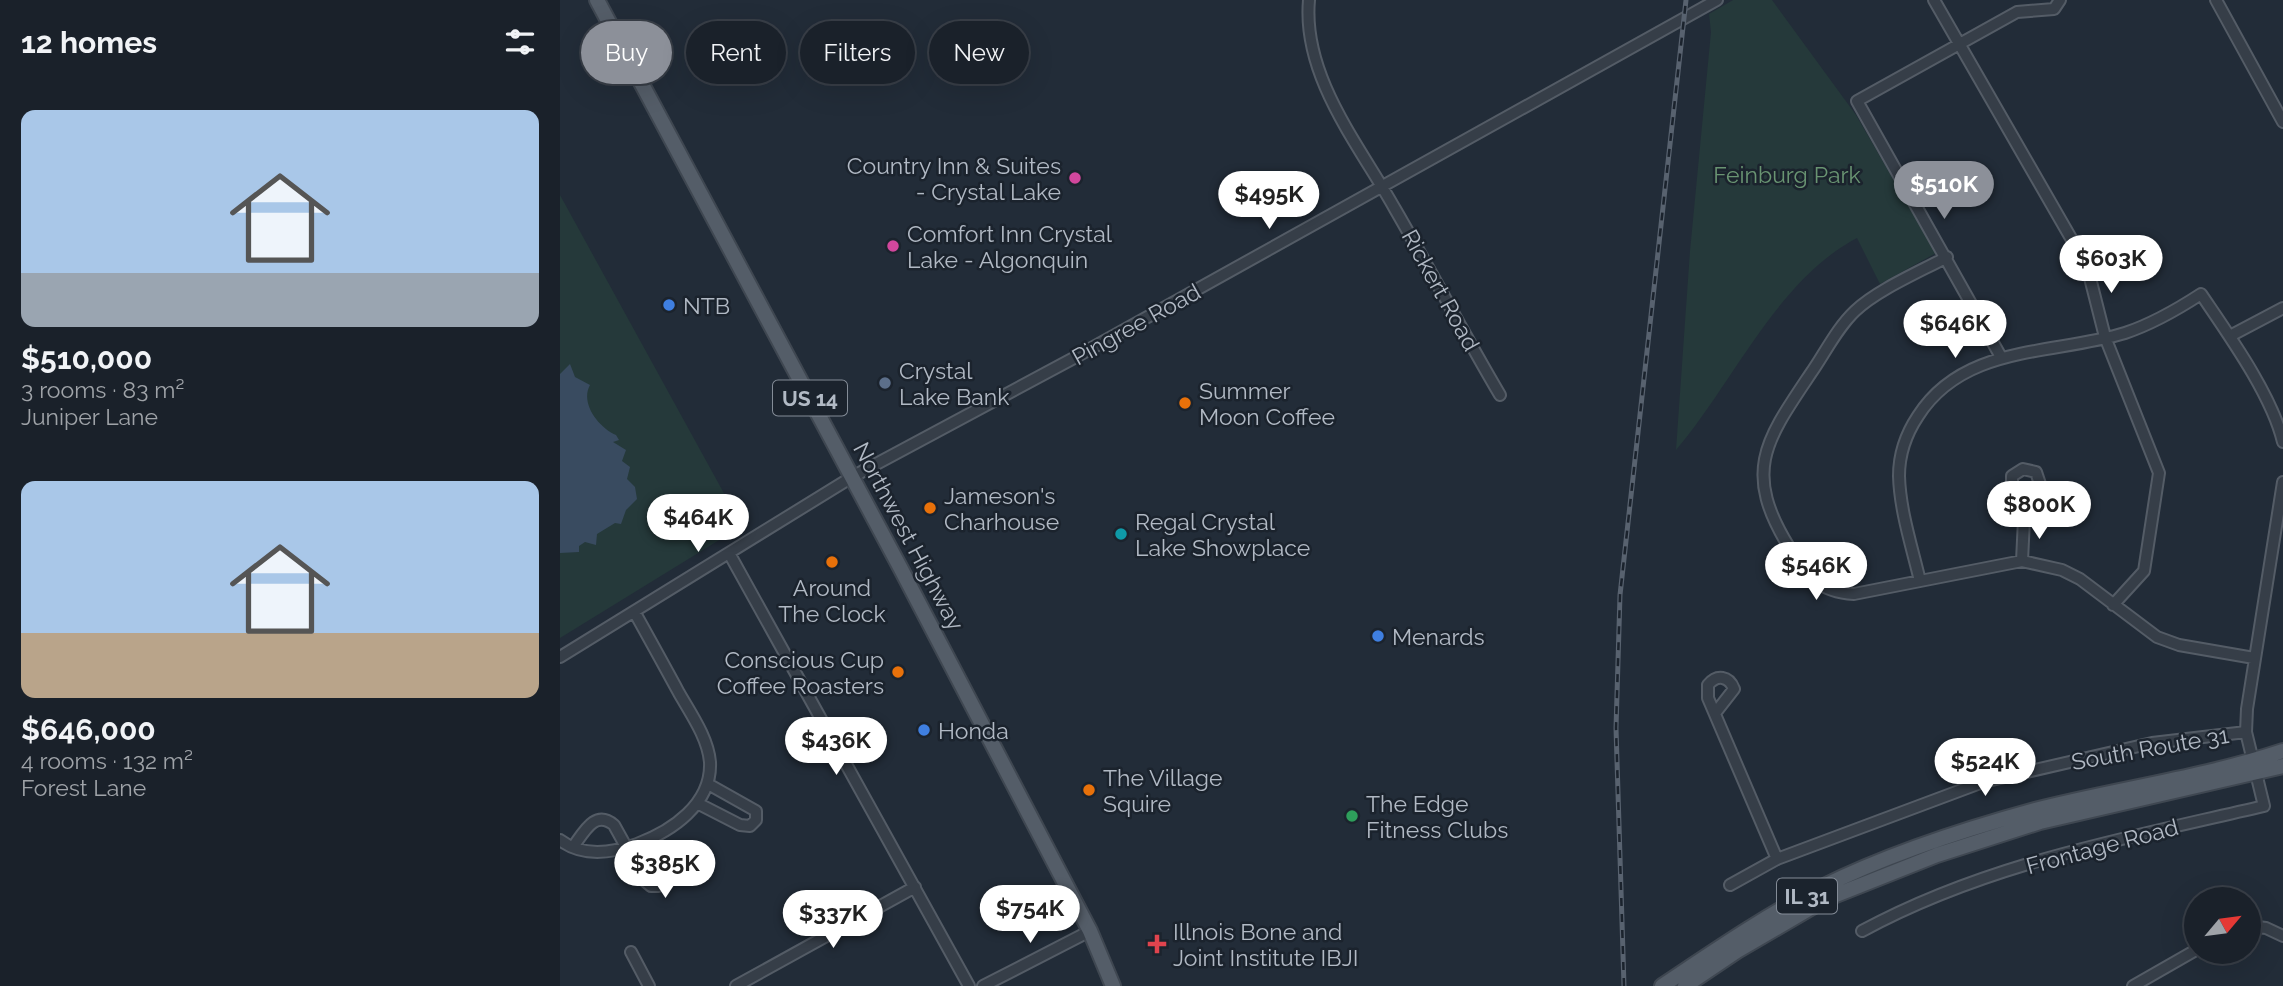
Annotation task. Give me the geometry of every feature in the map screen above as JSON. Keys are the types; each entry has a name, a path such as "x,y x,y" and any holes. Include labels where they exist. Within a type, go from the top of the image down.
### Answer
{"main road":[{"name":"Northwest Highway","path":"597,0 852,477 1090,931 1113,986"},
{"name":"IL 31","path":"1685,986 1737,951 1826,899 1927,859 2040,822 2253,767 2283,751"},
{"name":"IL 31","path":"1662,986 1730,940 1821,888 1933,841 2036,810 2253,767 2283,766"}],"street":[{"name":"Rickert Road","path":"1309,0 1310,38 1317,65 1341,117 1500,395"},
{"name":"Pingree Road","path":"560,657 852,477 1072,359 1717,0"},
{"path":"1934,0 2087,266 2105,337 2158,473 2144,570 2113,605"},
{"path":"2017,12 2024,0"},
{"path":"2001,357 1857,101 2017,12 2054,9 2060,0"},
{"path":"2216,0 2283,122"},
{"path":"1947,257 1854,312 1774,430 1762,471 1769,513 1811,580 1837,593 1854,594 2022,561 2062,570 2080,579 2157,637 2179,645 2254,658"},
{"path":"1920,581 1899,475 1906,434 1924,407 1944,387 1967,371 2001,357 2105,337 2144,326 2202,294 2230,336 2280,428 2283,442"},
{"path":"2230,336 2283,308"},
{"path":"2253,767 2246,732 2254,658 2281,513 2283,482"},
{"path":"2022,561 2024,519"},
{"path":"729,553 969,986"},
{"path":"560,840 573,847 603,853 627,848 648,840 699,804 708,784 710,761 702,734 635,613"},
{"path":"1716,712 1777,859"},
{"name":"South Route 31","path":"1730,886 1777,859 1983,782 2152,743 2246,732"},
{"name":"Frontage Road","path":"1862,931 1894,913 1946,892 2084,846 2264,806 2253,767"},
{"path":"699,804 740,825 750,826 756,820 756,811 750,805 708,784"},
{"path":"573,847 590,825 598,819 607,819 614,825 645,881 651,886 659,886 664,879 664,872 648,840"},
{"path":"736,986 915,887"},
{"path":"2261,927 2283,936"},
{"path":"984,986 1090,931"},
{"path":"631,953 649,986"},
{"path":"2133,986 2184,957"}],"green space":[{"name":"Feinburg Park","path":"1733,0 1772,0 1856,115 1936,253 1880,284 1857,238 1829,256 1803,279 1780,306 1676,450 1690,251 1711,32 1709,14"},
{"path":"560,195 742,526 560,638"}],"water":[{"path":"570,364 575,377 590,385 587,399 592,414 616,435 619,440 613,442 626,450 622,461 630,467 627,479 635,487 637,499 626,510 621,524 615,523 597,534 596,545 585,542 579,546 579,552 560,553 560,374"}],"railway":[{"path":"1624,986 1616,728 1620,595 1686,0"}],"place":[{"name":"Country Inn & Suites - Crystal Lake","path":"1075,178"},
{"name":"Comfort Inn Crystal Lake - Algonquin","path":"893,246"},
{"name":"NTB","path":"669,305"},
{"name":"Crystal Lake Bank","path":"885,383"},
{"name":"Summer Moon Coffee","path":"1185,403"},
{"name":"Jameson's Charhouse","path":"930,508"},
{"name":"Regal Crystal Lake Showplace","path":"1121,534"},
{"name":"Around The Clock","path":"832,562"},
{"name":"Menards","path":"1378,636"},
{"name":"Conscious Cup Coffee Roasters","path":"898,672"},
{"name":"Honda","path":"924,730"},
{"name":"The Village Squire","path":"1089,790"},
{"name":"The Edge Fitness Clubs","path":"1352,816"},
{"name":"Illnois Bone and Joint Institute IBJI","path":"1157,944"}]}
